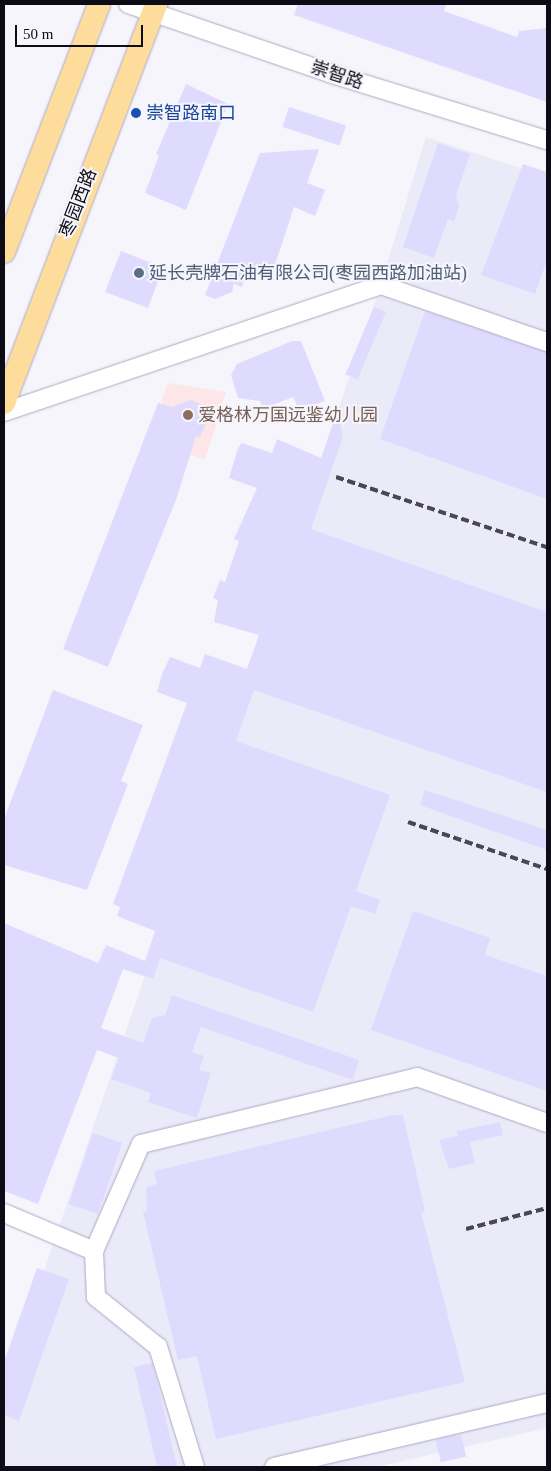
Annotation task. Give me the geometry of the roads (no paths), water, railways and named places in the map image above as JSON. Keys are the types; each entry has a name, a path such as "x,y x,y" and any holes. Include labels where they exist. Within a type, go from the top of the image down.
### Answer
{"main road":[{"path":"4,252 99,4"},
{"name":"枣园西路","path":"4,403 154,8"}],"street":[{"name":"崇智路","path":"128,4 154,8 547,140"},
{"path":"4,412 380,284 547,342"},
{"path":"194,1467 158,1347 96,1297 94,1251 141,1144 417,1077 547,1124"},
{"path":"4,1213 94,1251"},
{"path":"274,1467 547,1403"}],"railway":[{"path":"336,477 547,547"},
{"path":"408,822 547,869"},
{"path":"466,1229 547,1208"}],"place":[{"name":"崇智路南口","path":"136,113"},
{"name":"延长壳牌石油有限公司(枣园西路加油站)","path":"139,273"},
{"name":"爱格林万国远鉴幼儿园","path":"188,415"}]}
